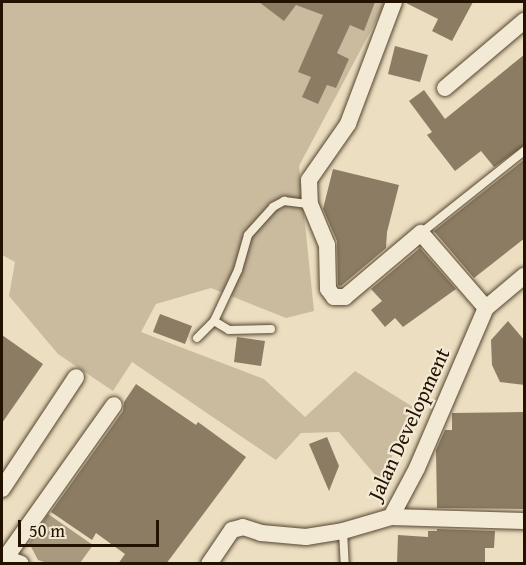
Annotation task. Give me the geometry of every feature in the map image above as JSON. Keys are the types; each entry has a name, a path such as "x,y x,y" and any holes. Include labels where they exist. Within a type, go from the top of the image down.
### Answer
{"street":[{"path":"394,2 348,124 309,180 310,204 327,245 328,289 334,297 345,297 421,233 486,308"},
{"path":"445,88 525,21"},
{"name":"Jalan Development","path":"209,564 232,530 243,527 261,533 306,537 343,531 391,517 417,468 486,308 525,276"},
{"path":"2,489 76,377"},
{"path":"10,559 114,405"},
{"path":"391,517 525,521"}],"lane":[{"path":"421,233 525,151"},
{"path":"197,338 214,321 238,270 248,235 278,204 284,201 310,204"},
{"path":"214,321 230,330 271,329"},
{"path":"343,531 345,564"}],"shaded area":[{"path":"2,2 386,2 299,166 314,311 286,318 211,288 156,304 141,332 264,379 305,417 355,371 413,407 381,482 339,432 301,433 276,460 132,362 113,391 58,354 9,296 15,262 2,255"},
{"path":"48,514 93,545 80,563 47,563 38,560 29,543"}],"building":[{"path":"259,2 375,2 364,31 350,25 337,53 349,59 336,88 327,85 318,104 302,97 311,77 298,72 323,15 296,5 284,21"},
{"path":"404,2 473,2 452,41 432,31 438,19"},
{"path":"395,46 428,55 420,82 388,74"},
{"path":"525,54 525,145 494,167 481,151 455,171 427,135 432,132 409,101 424,90 445,119"},
{"path":"525,159 525,238 474,278 434,231"},
{"path":"333,169 399,185 387,232 386,248 341,286 338,285 337,241 323,209"},
{"path":"420,248 456,289 403,327 395,318 385,327 371,310 382,301 371,289"},
{"path":"160,314 192,326 185,344 153,332"},
{"path":"508,321 525,341 525,385 500,382 492,365 491,340"},
{"path":"2,335 43,364 2,423"},
{"path":"237,337 265,341 261,366 234,362"},
{"path":"136,384 196,425 198,422 246,457 166,564 118,564 125,554 96,533 92,540 51,512 123,411 124,402"},
{"path":"525,412 525,509 437,508 436,450 445,430 452,430 452,413"},
{"path":"327,437 339,466 329,491 309,444"},
{"path":"437,529 495,531 494,548 485,548 485,564 397,564 398,535 428,537 428,531 437,531"}]}
